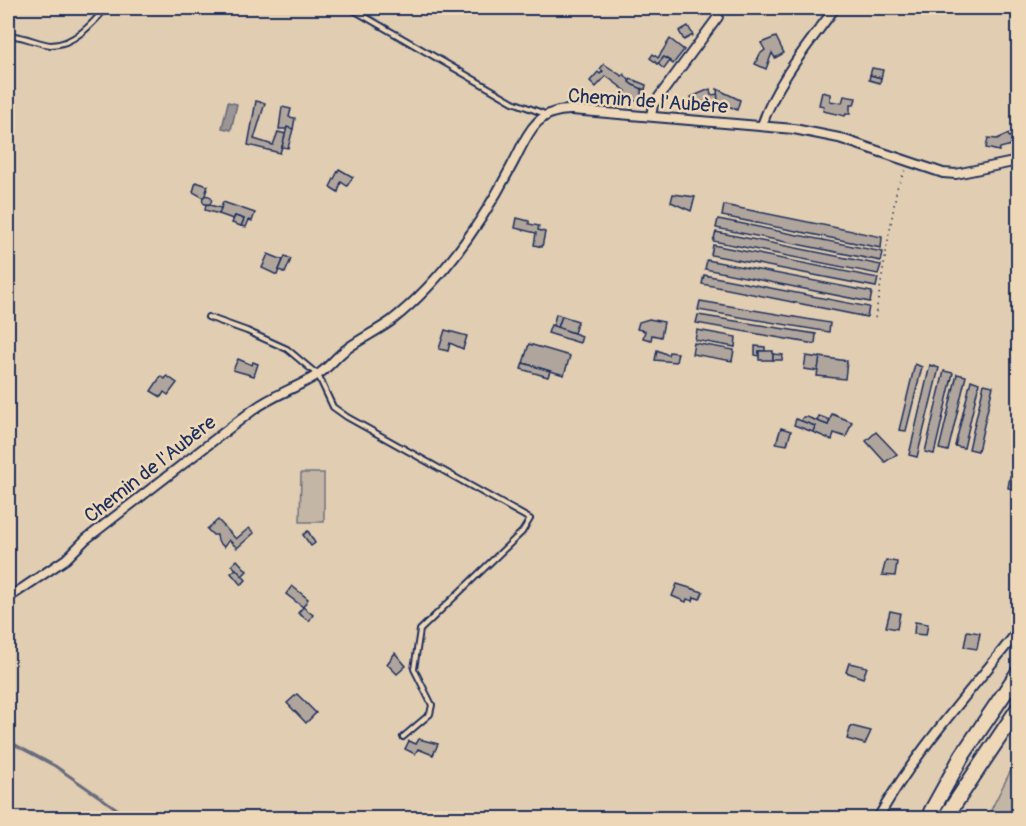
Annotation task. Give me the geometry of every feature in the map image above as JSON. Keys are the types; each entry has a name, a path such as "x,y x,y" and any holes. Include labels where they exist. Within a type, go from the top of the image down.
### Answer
{"highway":[{"path":"929,815 962,756 1018,673"},
{"path":"929,815 1018,684"},
{"path":"945,819 1018,709"}],"street":[{"path":"762,125 770,102 785,76 835,8"},
{"path":"651,116 652,105 718,17"},
{"name":"Chemin de l'Aubère","path":"8,598 66,559 87,539 262,404 318,375 346,349 390,321 431,284 491,204 533,126 545,114 562,110 762,125 838,138 929,170 956,174 1018,161"},
{"path":"878,819 892,793 934,734 1018,631"}],"lane":[{"path":"8,41 14,36 51,45 67,41 86,29 106,8"},
{"path":"350,8 513,102 545,114"},
{"path":"8,60 10,94 8,105"},
{"path":"208,317 247,331 286,349 318,375 333,407 347,417 530,519 522,532 420,630 414,669 432,705 430,714 403,737"}],"path":[{"path":"875,318 897,188 902,172 913,165"}],"shaded area":[{"path":"228,102 237,104 231,130 222,128"},
{"path":"301,473 324,473 324,522 300,522"},
{"path":"1018,756 1018,818 987,818"}],"building":[{"path":"688,26 693,35 684,40 679,31"},
{"path":"776,37 784,53 775,58 772,53 766,69 755,64 765,50 761,43"},
{"path":"670,39 684,50 673,64 664,57 658,64 650,58 653,54 658,58"},
{"path":"664,57 670,61 664,69 658,64"},
{"path":"604,64 622,76 624,74 633,85 642,87 640,101 623,100 626,91 606,76 596,87 590,81 598,72 600,74 603,71 600,69"},
{"path":"872,68 883,70 881,78 870,75"},
{"path":"870,75 881,78 880,83 869,80"},
{"path":"631,79 646,85 645,90 629,82"},
{"path":"710,89 711,95 718,94 718,101 704,102 705,107 693,109 691,97"},
{"path":"717,89 740,100 737,110 718,101"},
{"path":"822,92 830,94 830,101 842,103 844,96 856,98 854,105 850,105 850,114 845,116 823,111 824,106 819,105"},
{"path":"256,101 265,103 254,139 273,145 278,132 286,134 280,153 248,145"},
{"path":"282,107 291,109 289,117 295,118 293,129 279,129"},
{"path":"287,127 293,129 288,148 282,147"},
{"path":"1008,134 1009,137 1013,136 1015,144 1000,148 999,151 986,148 988,138 997,139"},
{"path":"339,169 353,177 347,186 341,182 338,192 330,187"},
{"path":"196,182 208,186 204,198 193,192"},
{"path":"673,194 695,197 691,211 671,202"},
{"path":"207,196 211,200 207,204 203,200"},
{"path":"223,202 255,213 252,221 249,220 246,227 241,226 244,219 235,216 233,219 219,214"},
{"path":"206,204 221,208 219,214 205,210"},
{"path":"724,205 882,237 881,248 722,216"},
{"path":"235,216 244,219 241,226 232,223"},
{"path":"517,218 539,226 538,230 545,232 542,247 534,245 536,233 515,228"},
{"path":"718,219 883,252 881,261 716,228"},
{"path":"716,232 881,265 878,274 713,241"},
{"path":"713,245 878,278 876,287 711,255"},
{"path":"268,254 283,260 277,275 262,268"},
{"path":"285,256 291,259 285,273 279,270"},
{"path":"707,260 872,292 870,302 705,269"},
{"path":"704,275 869,307 867,317 702,284"},
{"path":"700,301 830,323 829,332 698,310"},
{"path":"556,314 562,316 558,328 553,326"},
{"path":"698,315 816,334 815,344 696,323"},
{"path":"562,316 578,321 574,333 558,328"},
{"path":"649,319 664,322 661,337 652,335 651,340 643,338 645,331 637,329 639,322"},
{"path":"551,325 582,336 580,343 548,333"},
{"path":"445,330 467,336 463,349 450,343 448,351 439,349"},
{"path":"697,330 736,337 735,347 695,340"},
{"path":"694,343 734,350 732,361 692,354"},
{"path":"529,344 570,356 564,375 523,363"},
{"path":"755,346 765,347 765,351 759,351 759,356 755,355"},
{"path":"657,350 668,355 669,352 678,353 676,362 655,360"},
{"path":"759,351 773,351 773,360 759,360"},
{"path":"773,354 783,355 782,360 773,360"},
{"path":"806,356 820,358 818,371 804,369"},
{"path":"820,357 847,361 845,379 817,376"},
{"path":"238,359 252,365 253,362 258,364 254,376 233,370"},
{"path":"523,363 550,371 548,377 521,369"},
{"path":"915,364 922,367 906,431 899,430"},
{"path":"930,365 939,368 917,457 909,455"},
{"path":"944,371 953,373 934,454 925,452"},
{"path":"957,374 966,376 948,451 939,449"},
{"path":"161,376 165,379 167,376 177,383 168,395 164,392 161,397 151,391"},
{"path":"971,380 979,383 964,448 955,446"},
{"path":"984,384 993,386 978,451 969,449"},
{"path":"832,414 852,422 846,437 834,433 832,440 813,432 815,426 801,421 803,417 807,417 828,425"},
{"path":"819,416 830,420 828,425 817,421"},
{"path":"796,419 815,426 813,432 794,425"},
{"path":"781,428 791,431 787,445 776,443"},
{"path":"876,432 897,454 885,462 866,441"},
{"path":"1013,460 1018,461 1018,473 1011,472"},
{"path":"1010,476 1018,478 1018,490 1008,488"},
{"path":"218,520 236,539 249,528 254,533 237,548 229,540 224,547 218,541 217,535 213,535 207,529"},
{"path":"308,531 315,543 311,546 303,535"},
{"path":"237,560 247,571 242,576 232,565"},
{"path":"886,560 897,562 895,576 882,575"},
{"path":"236,569 246,580 241,585 231,573"},
{"path":"677,584 703,592 700,599 694,597 693,601 687,599 686,602 672,596"},
{"path":"292,586 308,599 303,607 286,594"},
{"path":"303,607 313,615 309,621 298,613"},
{"path":"890,611 900,613 897,629 886,627"},
{"path":"915,622 928,624 926,635 914,634"},
{"path":"967,631 980,633 977,649 964,647"},
{"path":"395,653 406,666 397,674 387,664"},
{"path":"849,663 867,667 863,678 846,672"},
{"path":"297,694 316,713 306,723 287,703"},
{"path":"851,726 871,731 865,744 847,739"},
{"path":"419,739 438,744 433,755 418,749 415,754 405,749 409,741 416,744"}],"waterway":[{"path":"8,741 55,766 130,818"}]}
